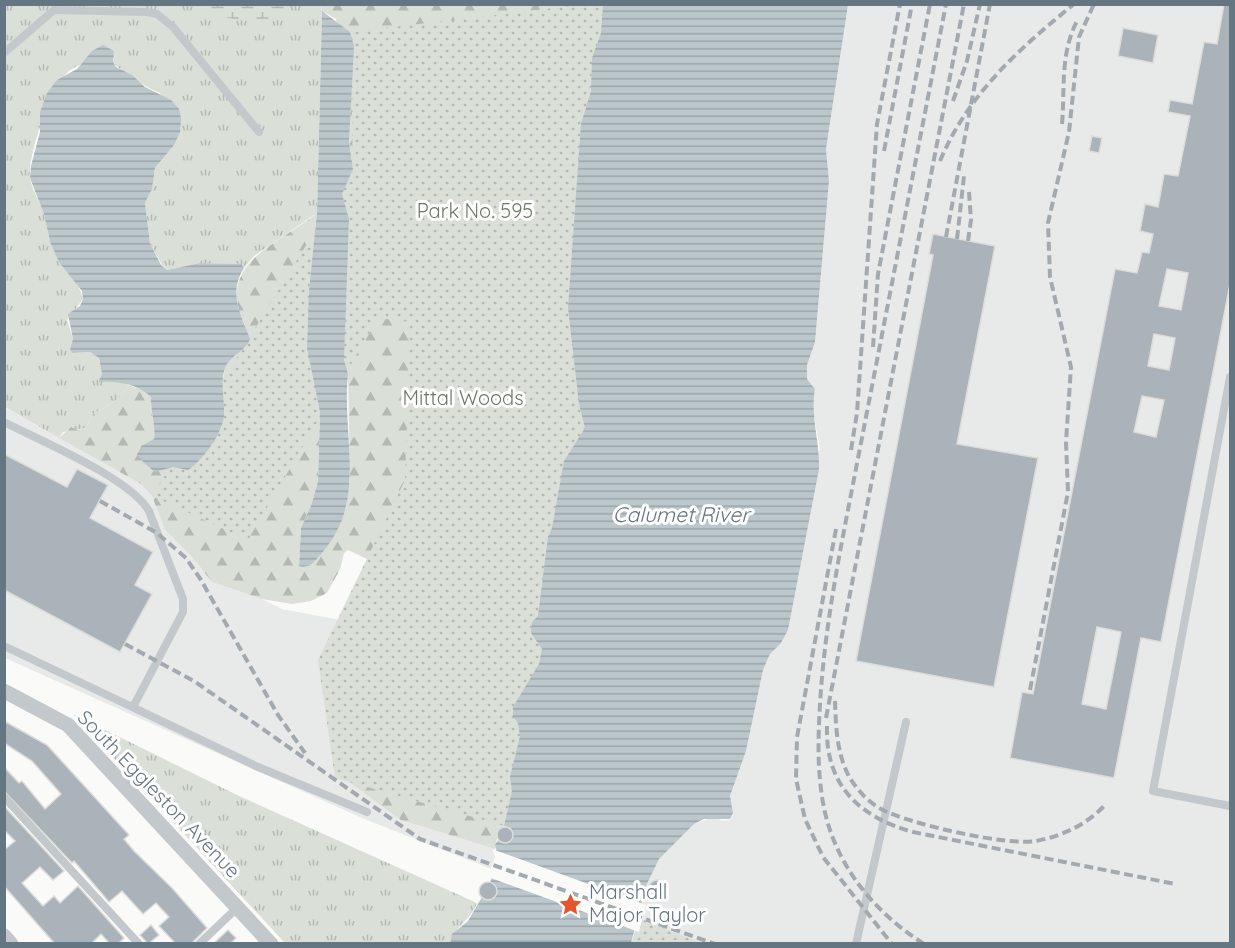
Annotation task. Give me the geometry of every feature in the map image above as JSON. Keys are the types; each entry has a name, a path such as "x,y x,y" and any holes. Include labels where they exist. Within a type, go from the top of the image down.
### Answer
{"street":[{"name":"South Eggleston Avenue","path":"4,691 68,725 271,944"},
{"path":"4,936 11,944"}],"lane":[{"path":"4,53 55,7 157,14 173,27 259,132"},
{"path":"1230,377 1153,791 1230,806"},
{"path":"4,423 126,485 143,501 149,511 183,599 183,612 133,707"},
{"path":"4,646 258,767 368,812"},
{"path":"856,944 906,722"},
{"path":"4,797 139,944"},
{"path":"199,944 238,907"}],"shaded area":[{"path":"848,5 1230,5 1230,943 701,944 639,918 646,886 659,859 694,824 715,817 722,821 730,820 733,814 730,796 746,751 763,670 770,654 781,643 788,630 820,448 812,407 815,389 807,379 807,365 815,342 829,181 826,149"},
{"path":"4,407 141,484 152,496 165,530 193,558 212,582 262,599 282,609 351,622 401,820 495,849 498,857 494,870 362,818 5,658"}],"green space":[{"path":"5,5 320,5 322,11 317,213 254,256 244,268 240,264 200,263 167,270 150,243 145,203 152,189 155,168 174,145 160,93 121,69 113,62 114,58 92,51 85,61 68,72 59,83 36,141 30,178 44,213 51,244 77,285 83,299 67,320 73,339 73,353 90,352 99,358 102,374 98,381 112,380 129,385 117,400 93,414 86,428 63,432 59,438 5,407"},
{"path":"188,5 284,5 286,16 267,22 253,22 223,17"},
{"name":"Park No. 595","path":"320,5 603,5 504,826 498,832 495,849 401,820 337,773 367,559 348,550 344,553 340,569 327,593 311,601 292,604 262,599 212,582 193,558 165,530 152,496 141,484 59,438 71,427 77,430 86,428 93,414 117,400 129,385 144,391 151,397 154,439 223,380 225,368 245,325 238,303 238,285 244,270 269,246 317,213 309,291 320,412 318,481 312,503 301,528 299,566 345,510 350,480 348,374 344,360 353,169 349,142 351,91 336,19 322,11","holes":["153,440 137,453 141,446"]},
{"name":"Park No. 595","path":"579,5 616,5 587,450 505,826 335,778 318,660 405,480 410,322 378,318 248,540 152,496 353,169 350,32"},
{"path":"73,714 237,795 477,903 454,933 450,943 285,943"},
{"path":"639,918 701,943 631,944"}],"water":[{"name":"Calumet River","path":"603,5 848,5 826,149 829,181 815,342 807,365 807,379 815,389 814,409 819,469 788,630 781,643 770,654 763,670 746,751 730,796 733,813 730,819 704,819 694,824 659,859 646,886 631,943 450,944 452,934 468,921 482,897 489,900 496,895 496,887 490,883 498,857 495,845 498,840 508,843 513,836 511,828 504,826 512,791 510,777 520,736 518,723 513,717 513,707 539,664 542,649 531,633 532,622 538,616 548,537 552,528 564,461 585,428 579,404 568,308 581,124 591,91 592,58 601,33"},
{"path":"322,11 350,32 354,46 349,142 353,169 342,194 349,219 344,360 348,374 350,467 349,490 336,533 314,562 303,567 299,566 301,528 312,503 318,481 320,412 307,348 309,291 317,213"},
{"path":"103,45 114,51 113,62 116,67 132,75 145,87 171,100 179,109 180,132 174,145 155,168 152,189 145,203 150,243 161,265 167,270 200,263 241,264 244,268 239,277 236,295 250,339 226,366 223,380 224,416 218,434 204,455 188,470 173,467 155,472 144,463 137,454 141,446 154,439 151,397 126,384 98,382 102,374 99,358 90,352 73,353 70,350 73,339 68,314 80,306 83,299 82,291 59,262 50,242 44,214 30,178 40,132 40,112 47,93 57,80 77,69 92,51"}],"pier":[{"path":"492,849 646,905 639,932 488,877 495,857"}],"building":[{"path":"1224,4 1230,4 1230,284 1161,642 1141,638 1114,778 1010,758 1022,692 1033,694 1115,269 1137,273 1142,252 1149,253 1153,234 1140,231 1145,204 1158,207 1164,174 1178,176 1190,116 1168,112 1170,100 1192,104 1204,42 1217,44","holes":["1167,269 1188,273 1181,310 1159,306","1154,334 1175,338 1169,370 1148,366","1142,396 1164,400 1156,437 1134,432","1097,627 1121,632 1106,709 1082,704"]},
{"path":"1123,28 1158,35 1153,63 1118,56"},
{"path":"1092,136 1102,138 1099,153 1089,151"},
{"path":"933,234 995,246 957,444 1038,458 994,687 856,661 933,255 929,254"},
{"path":"4,454 67,487 77,469 108,485 90,518 153,552 135,585 152,594 120,652 4,590"},
{"path":"4,721 47,745 129,835 124,839 134,851 172,888 207,928 191,944 176,944 159,926 169,917 156,903 143,914 122,891 109,902 74,861 72,863 4,791 4,767 19,783 22,781 45,809 61,794 32,761 4,743"},
{"path":"4,806 64,871 53,880 40,867 22,883 43,906 54,896 60,903 78,886 124,938 118,944 110,944 101,934 91,944 55,944 4,886 4,850 15,841 4,830"},
{"path":"502,827 508,827 513,835 511,841 502,843 497,838 497,832"},
{"path":"654,880 660,880 665,888 663,894 654,896 649,891 649,885"},
{"path":"488,882 494,885 497,891 494,897 488,900 482,897 479,891 482,885"},
{"path":"151,925 159,935 148,944 140,935"},
{"path":"228,930 236,938 230,944 213,944"}],"railway":[{"path":"851,450 857,413 877,124 900,4"},
{"path":"884,151 912,4"},
{"path":"873,347 878,274 930,4"},
{"path":"924,944 889,917 874,902 860,886 838,849 824,808 819,769 819,730 822,672 835,578 946,4"},
{"path":"826,718 964,4"},
{"path":"953,101 967,61 980,4"},
{"path":"946,237 990,4"},
{"path":"940,161 965,115 997,74 1074,4"},
{"path":"1030,690 1068,492 1066,442 1071,367 1050,277 1048,223 1069,132 1079,37 1094,4"},
{"path":"1062,124 1064,71 1068,46 1077,21"},
{"path":"957,239 964,176"},
{"path":"968,241 971,220 969,192"},
{"path":"100,501 157,533 186,558 201,580 278,715 305,753"},
{"path":"836,529 797,737 796,779 805,819 823,857 892,944"},
{"path":"125,644 194,681 420,839 715,944"},
{"path":"835,701 839,747 850,779 871,802 894,815 957,832 1022,842 1036,841 1064,833 1089,819 1104,806"},
{"path":"827,726 828,747 839,782 849,796 862,807 894,826 913,832 1175,884"}],"place":[{"name":"Marshall Major Taylor","path":"571,904"}],"park label":[{"name":"Mittal Woods","path":"463,398"}]}
